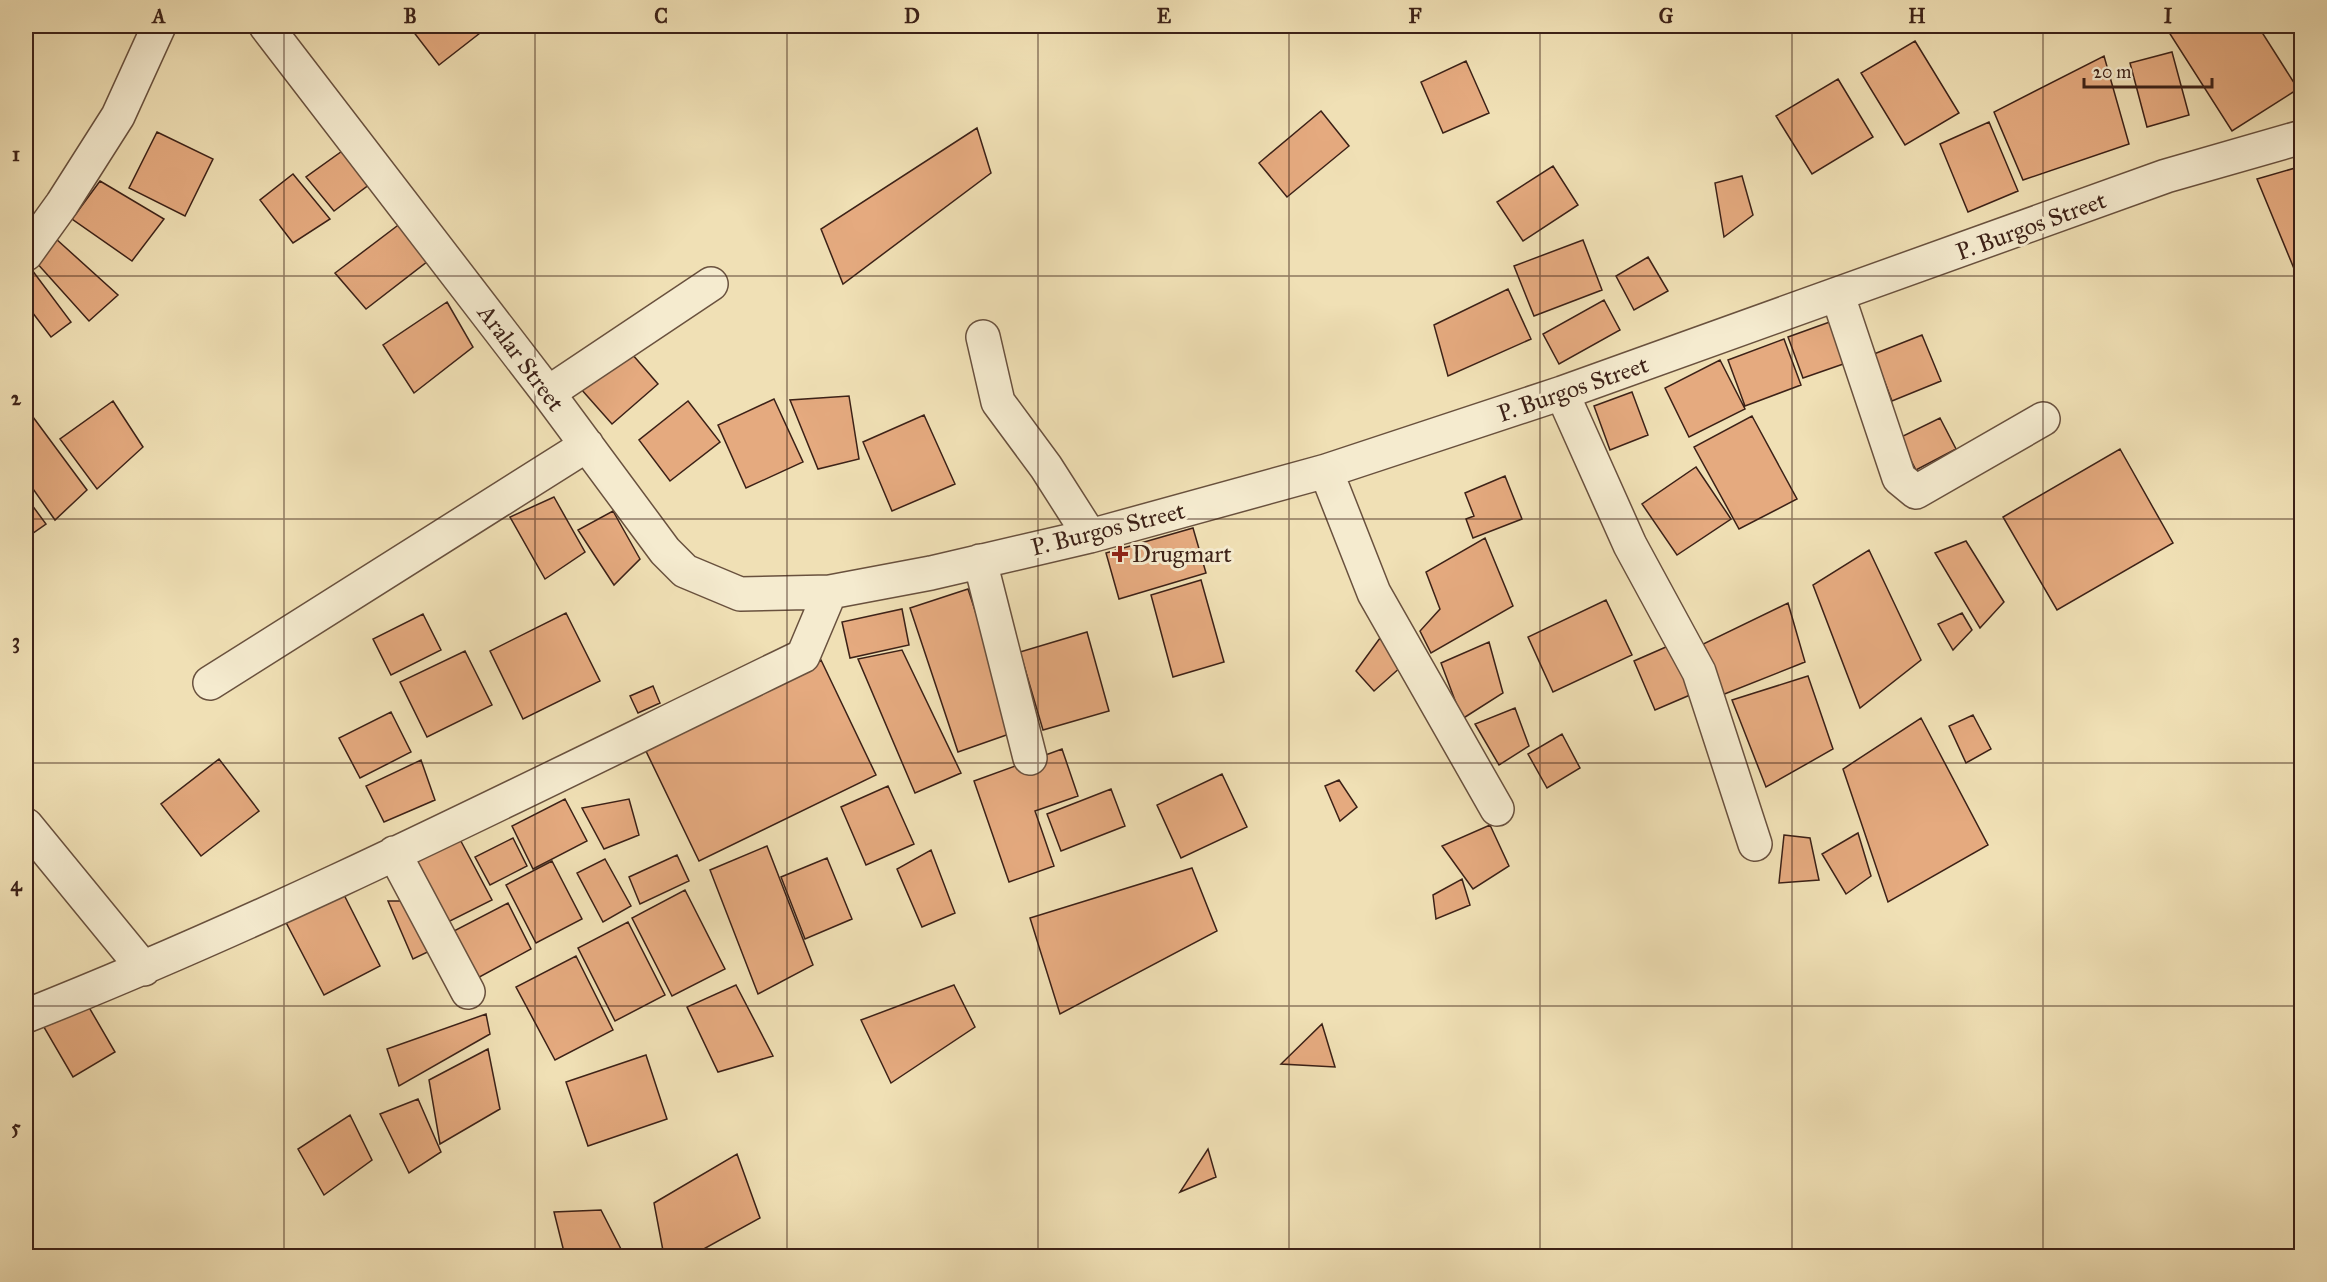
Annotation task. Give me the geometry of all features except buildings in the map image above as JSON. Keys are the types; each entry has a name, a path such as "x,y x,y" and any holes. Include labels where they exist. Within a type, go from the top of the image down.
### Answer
{"street":[{"path":"26,254 62,204 118,116 159,26"},
{"name":"Aralar Street","path":"266,26 548,393 664,551 685,571 740,594 830,592"},
{"name":"P. Burgos Street","path":"830,592 931,573 1090,536 1326,471 1562,393 2166,177 2301,137"},
{"path":"548,393 711,284"},
{"path":"1838,296 1899,478 1916,492 2043,419"},
{"path":"983,337 998,402 1046,467 1090,536"},
{"path":"1562,393 1630,545 1699,672 1755,844"},
{"path":"210,683 587,445"},
{"path":"1326,471 1374,593 1497,809"},
{"path":"980,561 1030,758"},
{"path":"26,1016 144,969 394,853 803,656 830,592"},
{"path":"26,825 144,969"},
{"path":"394,853 468,992"}],"place":[{"name":"Drugmart","path":"1120,554"}]}
